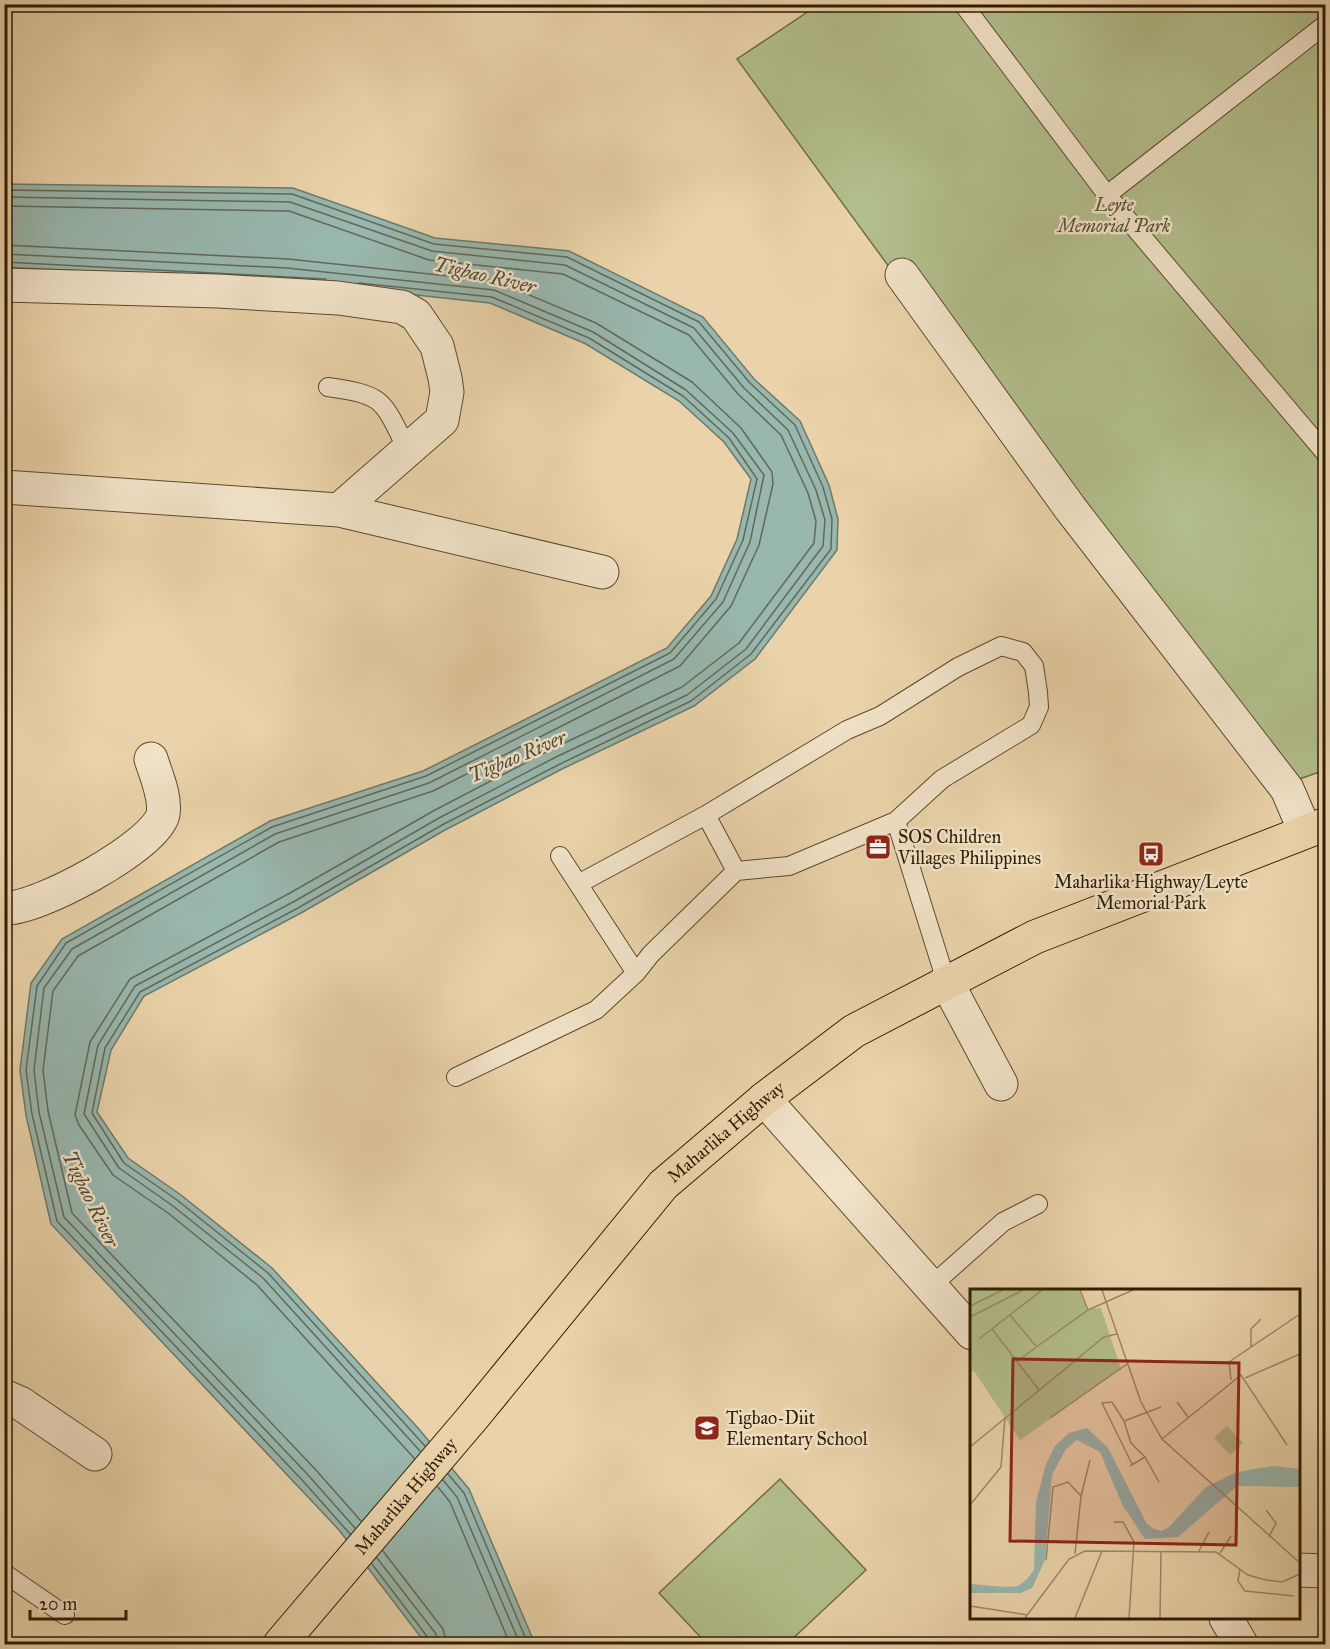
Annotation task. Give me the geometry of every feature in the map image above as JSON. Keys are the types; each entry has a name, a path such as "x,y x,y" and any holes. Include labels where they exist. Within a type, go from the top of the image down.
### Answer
{"highway":[{"name":"Maharlika Highway","path":"280,1644 474,1416 663,1185 764,1099 854,1031 946,981 1035,937 1316,828"}],"street":[{"path":"902,274 1070,508 1316,828"},
{"path":"4,285 218,291 338,298 402,307 416,315 437,346 447,392 442,420 406,449 339,510"},
{"path":"4,487 339,510 602,572"},
{"path":"4,908 15,909 51,898 142,842 157,825 163,814 152,759"},
{"path":"946,981 1001,1084"},
{"path":"764,1099 970,1331"},
{"path":"4,1396 21,1403 95,1454"},
{"path":"1300,1570 1326,1571"},
{"path":"1227,1619 1240,1644"}],"lane":[{"path":"963,4 1107,195 1326,454"},
{"path":"1107,195 1323,31"},
{"path":"328,387 373,395 382,402 406,449"},
{"path":"456,1077 596,1010 636,973 651,954 736,871 789,866 896,821 942,779 1031,726 1039,708 1034,666 1023,651 1001,646 958,667 880,716 847,730 706,815 580,883"},
{"path":"706,815 736,871"},
{"path":"896,821 946,981"},
{"path":"560,856 580,883 636,973"},
{"path":"930,1287 1003,1222 1038,1204"},
{"path":"4,1573 65,1615"}],"green space":[{"name":"Leyte Memorial Park","path":"818,5 1325,5 1325,770 1271,789 737,59"},
{"path":"780,1479 866,1570 787,1644 707,1644 659,1593"}],"water":[{"name":"Tigbao River","path":"4,184 293,188 435,238 569,251 703,317 754,379 800,421 829,485 838,519 837,550 755,659 694,706 562,769 445,830 301,913 144,996 111,1050 97,1112 128,1158 181,1195 272,1268 418,1428 469,1489 535,1644 426,1644 339,1530 51,1224 26,1115 20,1070 31,983 62,939 270,821 423,771 667,648 711,596 737,539 751,479 724,442 679,401 586,344 490,303 286,281 5,267"}],"place":[{"name":"SOS Children Villages Philippines","path":"878,847"},
{"name":"Maharlika Highway/Leyte Memorial Park","path":"1151,854"},
{"name":"Tigbao-Diit Elementary School","path":"707,1428"}]}
